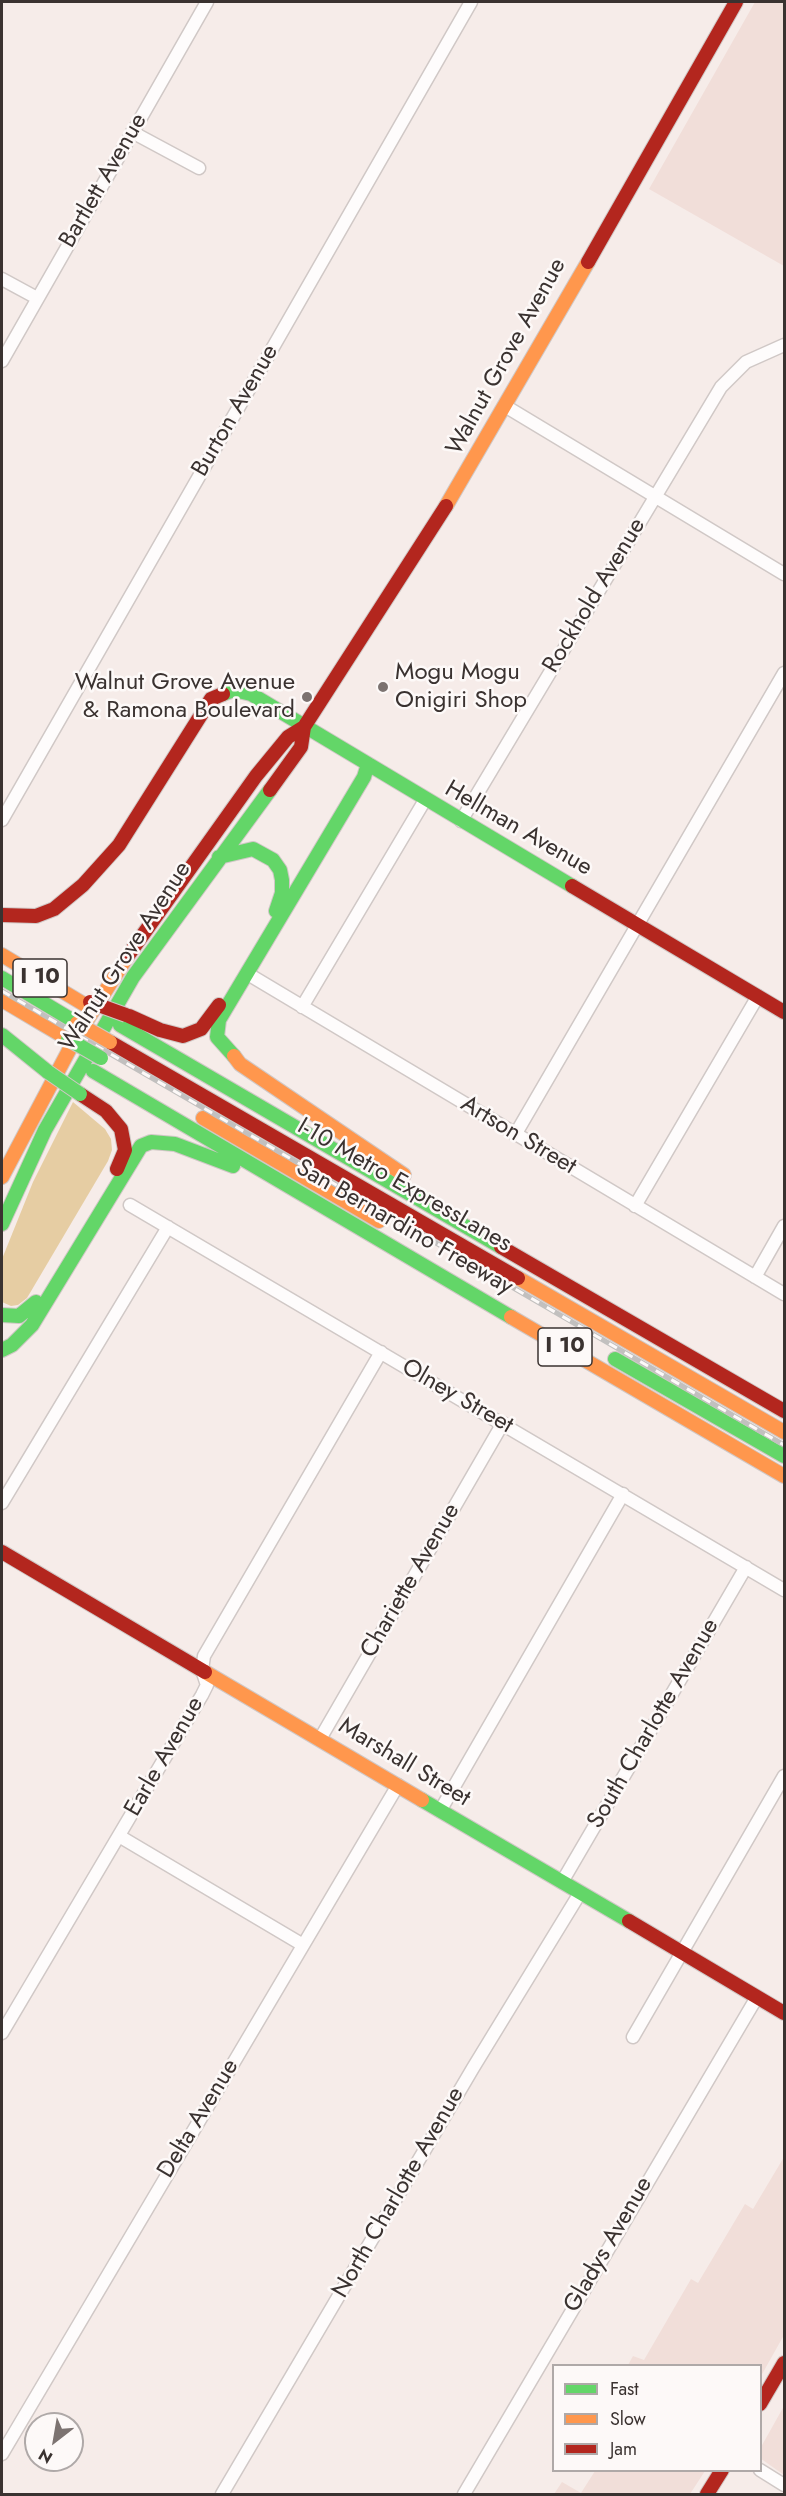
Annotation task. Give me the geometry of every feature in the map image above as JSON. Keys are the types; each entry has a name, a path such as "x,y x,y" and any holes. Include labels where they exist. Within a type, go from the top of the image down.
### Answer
{"main road":[{"name":"Walnut Grove Avenue","path":"2,1224 45,1130 90,1048 133,977 301,747 304,727 468,472 736,2"},
{"name":"Hellman Avenue","path":"2,915 36,916 54,909 83,885 119,845 211,699 227,690 250,694 784,1012"},
{"name":"Walnut Grove Avenue","path":"2,1177 75,1039 118,968 256,776 288,737 304,727"},
{"path":"123,1020 174,1034 192,1034 201,1029 210,1019 358,774 368,764"},
{"path":"368,764 364,777 219,1020 217,1037 240,1064 407,1178 462,1225"},
{"path":"219,857 253,849 273,860 280,870 282,880 282,893 276,911"},
{"name":"I 10","path":"2,955 85,1003 123,1020"},
{"name":"I-10 Metro ExpressLanes","path":"2,978 784,1432"},
{"path":"2,1000 106,1061"},
{"name":"San Bernardino Freeway","path":"123,1020 462,1225 784,1411"},
{"path":"2,1035 48,1072 116,1120 124,1136 125,1150 118,1167 36,1302 16,1331 2,1340"},
{"name":"San Bernardino Freeway","path":"55,1049 784,1476"},
{"name":"I-10 Metro ExpressLanes","path":"194,1113 390,1228"},
{"path":"2,1350 12,1345 32,1325 127,1165 141,1146 151,1142 175,1144 289,1188"},
{"path":"2,1315 19,1316 36,1302"},
{"path":"608,1354 784,1456"},
{"name":"Marshall Street","path":"2,1552 784,2013"},
{"path":"762,2401 784,2363"},
{"path":"707,2494 721,2472"}],"street":[{"name":"Bartlett Avenue","path":"2,361 207,2"},
{"name":"Burton Avenue","path":"2,820 471,2"},
{"path":"132,132 199,168"},
{"path":"2,279 37,298"},
{"name":"Rockhold Avenue","path":"461,821 721,387 746,362 784,345"},
{"path":"506,405 784,574"},
{"path":"515,1135 784,673"},
{"path":"302,1007 425,800"},
{"name":"Artson Street","path":"253,977 784,1294"},
{"path":"635,1206 758,996"},
{"name":"Olney Street","path":"130,1205 784,1590"},
{"path":"755,1277 784,1226"},
{"path":"2,1503 168,1227"},
{"name":"Earle Avenue","path":"2,2033 207,1685 202,1670 204,1656 381,1352"},
{"name":"Chariette Avenue","path":"320,1739 503,1424"},
{"path":"440,1810 623,1494"},
{"name":"South Charlotte Avenue","path":"562,1882 746,1567"},
{"path":"633,2037 784,1776"},
{"name":"Delta Avenue","path":"2,2454 398,1785"},
{"path":"119,1836 303,1945"},
{"name":"North Charlotte Avenue","path":"222,2494 473,2068 580,1893"},
{"name":"Gladys Avenue","path":"464,2494 757,1997"},
{"path":"762,2471 784,2485"}],"shaded area":[{"path":"755,2 784,2 784,266 649,189"},
{"path":"73,1102 105,1129 111,1139 112,1150 108,1161 27,1298 18,1305 11,1306 2,1302 2,1259 33,1182"},
{"path":"784,2157 784,2335 762,2374 762,2364 629,2364 633,2356 644,2360 691,2279 698,2283 745,2204 753,2209"},
{"path":"784,2406 784,2475 762,2459 762,2445"},
{"path":"594,2472 704,2472 690,2494 554,2494 562,2482 581,2493"}],"railway":[{"path":"2,991 784,1445"}],"traffic: fast":[{"path":"223,694 234,690 251,694 572,886"},
{"path":"234,1056 217,1037 219,1020 364,777 368,764"},
{"path":"2,1224 45,1130 133,977 270,790"},
{"path":"219,857 253,849 273,860 280,870 282,880 282,893 276,911"},
{"path":"2,978 77,1023"},
{"path":"120,1025 501,1247"},
{"path":"2,1035 48,1072"},
{"path":"68,1039 101,1058"},
{"path":"93,1071 511,1317"},
{"path":"48,1072 80,1094"},
{"path":"2,1350 12,1345 32,1325 141,1146 151,1142 175,1144 233,1166"},
{"path":"2,1315 19,1316 36,1302"},
{"path":"615,1359 784,1456"},
{"path":"422,1800 629,1921"}],"traffic: slow":[{"path":"446,506 588,262"},
{"path":"2,955 87,1006"},
{"path":"2,1177 75,1039 127,957"},
{"path":"2,1000 68,1039"},
{"path":"77,1023 110,1042"},
{"path":"234,1056 240,1064 404,1175"},
{"path":"203,1118 379,1221"},
{"path":"518,1278 784,1432"},
{"path":"511,1317 784,1476"},
{"path":"205,1672 422,1800"}],"traffic: jam":[{"path":"588,262 736,2"},
{"path":"270,790 301,747 304,727 446,506"},
{"path":"2,915 36,916 54,909 83,885 119,845 211,699 223,694"},
{"path":"127,957 256,776 288,737 304,727"},
{"path":"572,886 784,1012"},
{"path":"90,1002 126,1015"},
{"path":"129,1016 160,1030 183,1036 201,1029 219,1005"},
{"path":"110,1042 518,1278"},
{"path":"80,1094 106,1111 121,1129 125,1150 117,1169"},
{"path":"501,1247 784,1411"},
{"path":"2,1552 205,1672"},
{"path":"629,1921 784,2013"},
{"path":"762,2401 784,2363"},
{"path":"707,2494 721,2472"}],"place":[{"name":"Mogu Mogu Onigiri Shop","path":"383,687"},
{"name":"Walnut Grove Avenue & Ramona Boulevard","path":"307,697"}]}
